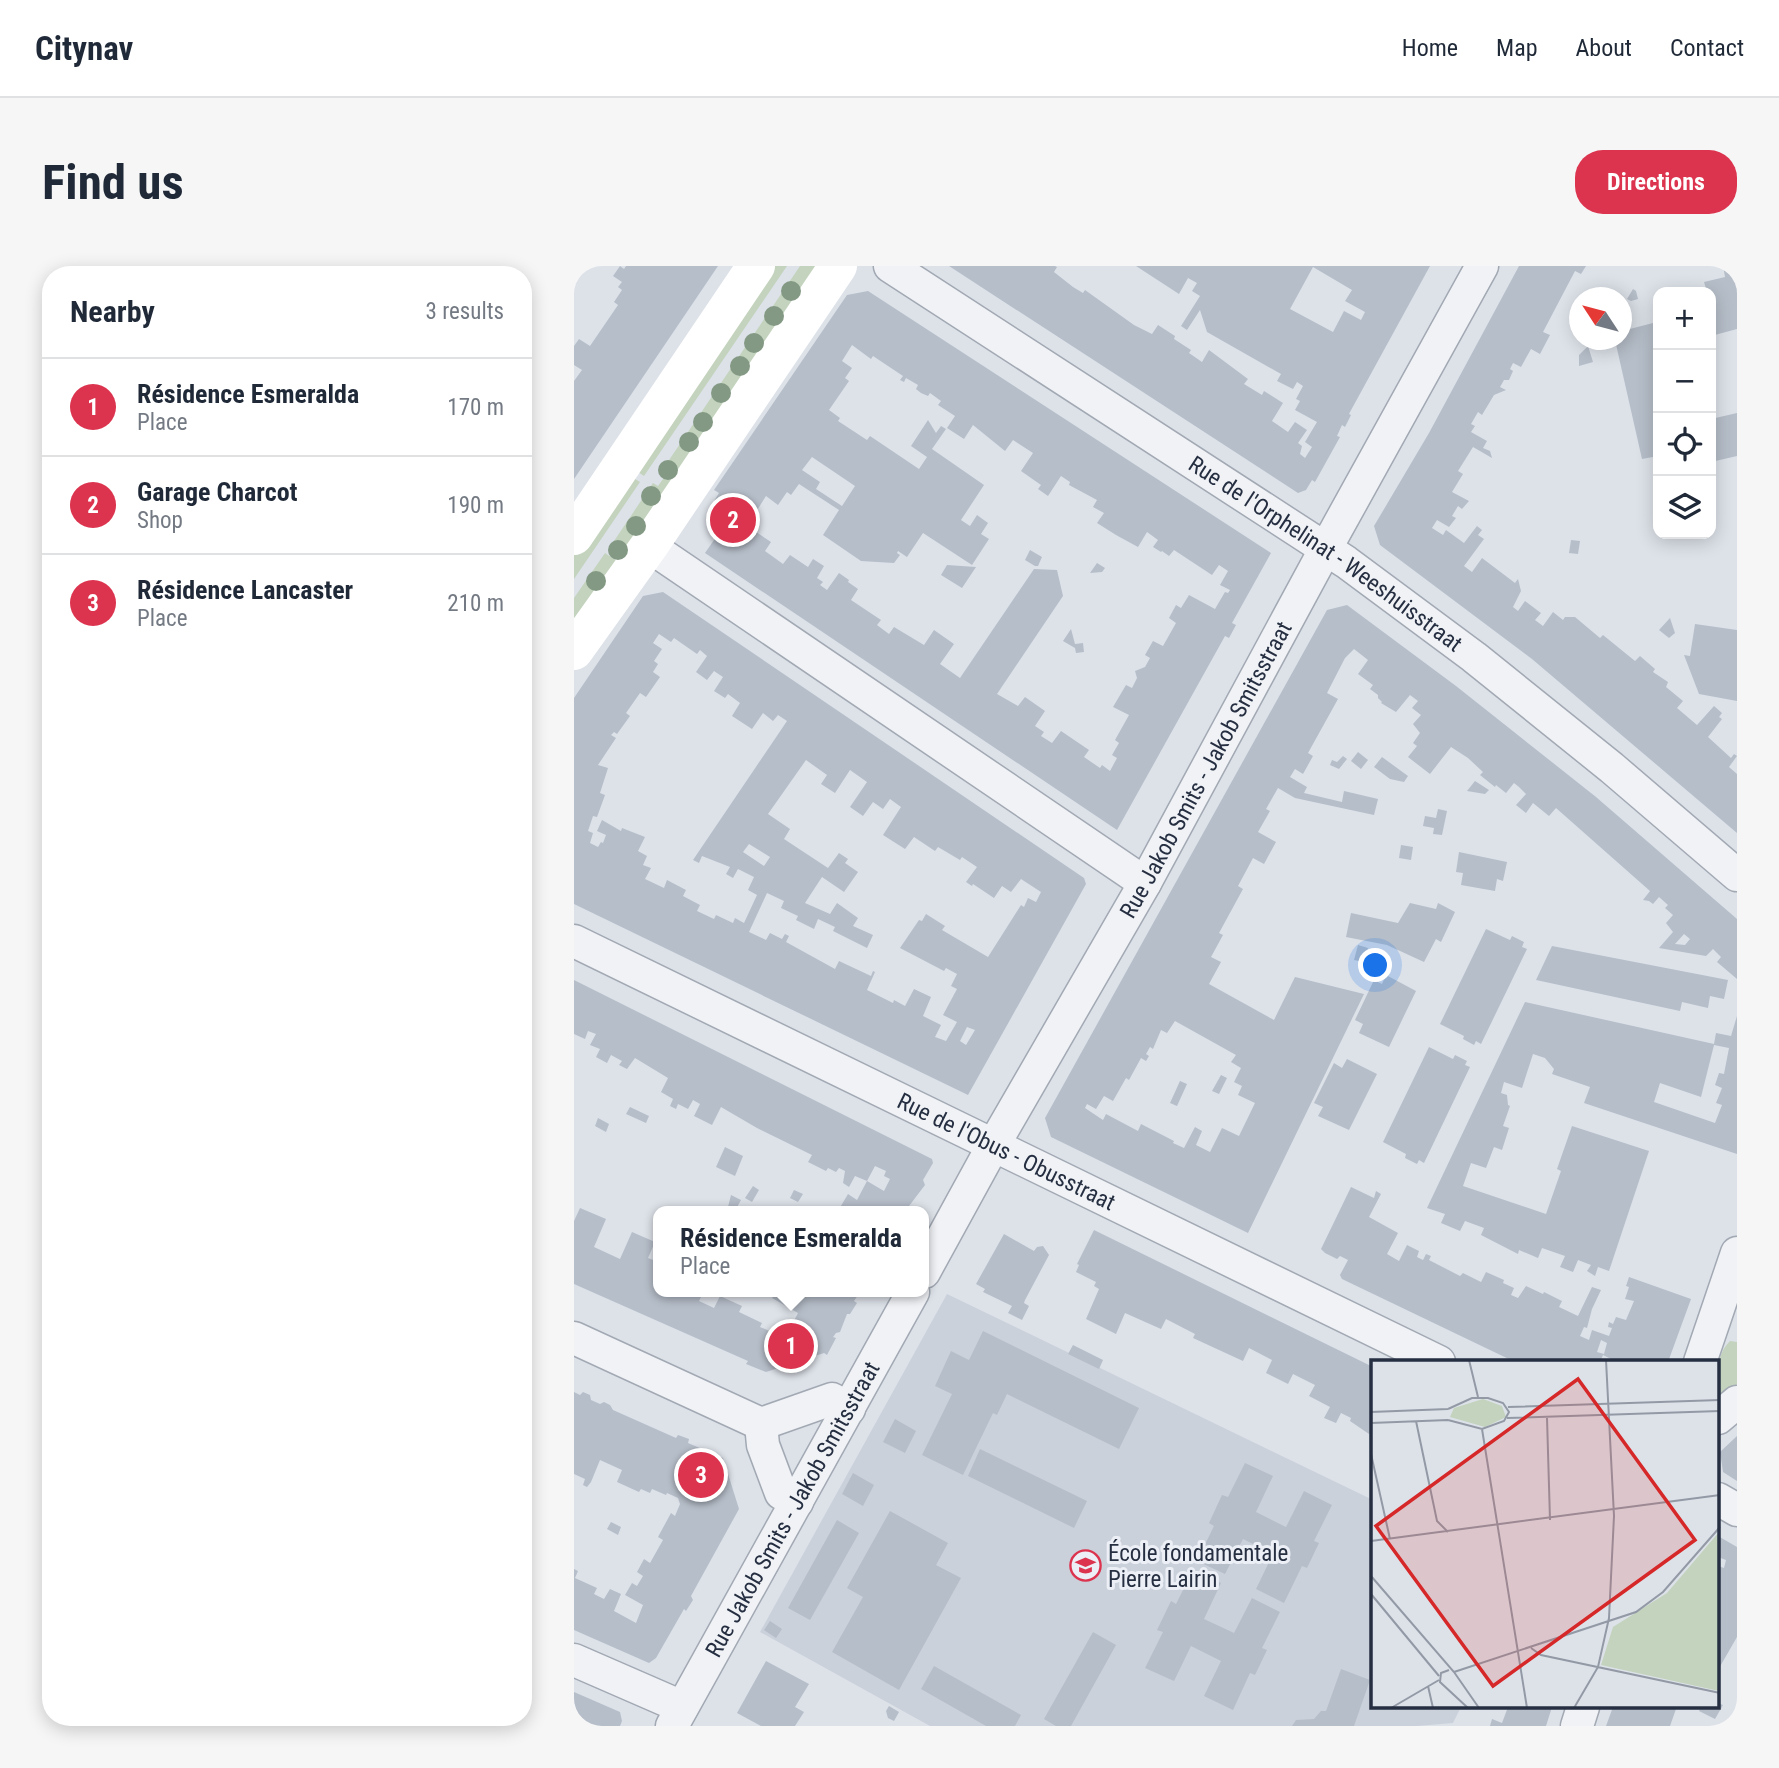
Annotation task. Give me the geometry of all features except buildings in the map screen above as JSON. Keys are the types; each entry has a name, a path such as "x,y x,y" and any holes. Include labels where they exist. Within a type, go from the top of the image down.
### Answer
{"main road":[{"path":"574,536 756,266"},
{"path":"574,651 649,546 838,266"}],"street":[{"name":"Rue de l'Orphelinat - Weeshuisstraat","path":"890,266 1326,548 1485,666 1612,768 1737,875"},
{"name":"Rue Jakob Smits - Jakob Smitsstraat","path":"929,1263 993,1146 1145,883 1482,266"},
{"path":"649,546 1145,883"},
{"name":"Rue de l'Obus - Obusstraat","path":"574,941 1435,1360"},
{"path":"1701,1360 1726,1320 1737,1252"},
{"name":"Rue Jakob Smits - Jakob Smitsstraat","path":"677,1717 910,1297"},
{"path":"574,1338 761,1424 832,1399 849,1409"},
{"path":"1720,1416 1737,1402"},
{"path":"761,1424 763,1445 781,1493 797,1502"},
{"path":"1720,1500 1737,1510"},
{"path":"574,1660 677,1717"},
{"path":"1577,1726 1583,1708"}],"shaded area":[{"name":"École fondamentale Pierre Lairin","path":"947,1294 1371,1499 1371,1708 1460,1708 1453,1723 1417,1726 930,1726 760,1632"}],"green space":[{"path":"768,266 787,266 644,476 632,468"},
{"path":"800,266 817,266 621,555 610,547 653,483 658,486 668,472 663,469"},
{"path":"627,474 640,482 574,579 574,553"},
{"path":"605,553 617,561 574,624 574,598"},
{"path":"1730,1341 1737,1342 1737,1384 1720,1400 1720,1360"}],"place":[{"name":"Garage Charcot","path":"733,520"},
{"name":"Résidence Esmeralda","path":"791,1346"},
{"name":"Résidence Lancaster","path":"701,1475"},
{"name":"École fondamentale Pierre Lairin","path":"1085,1566"}]}
